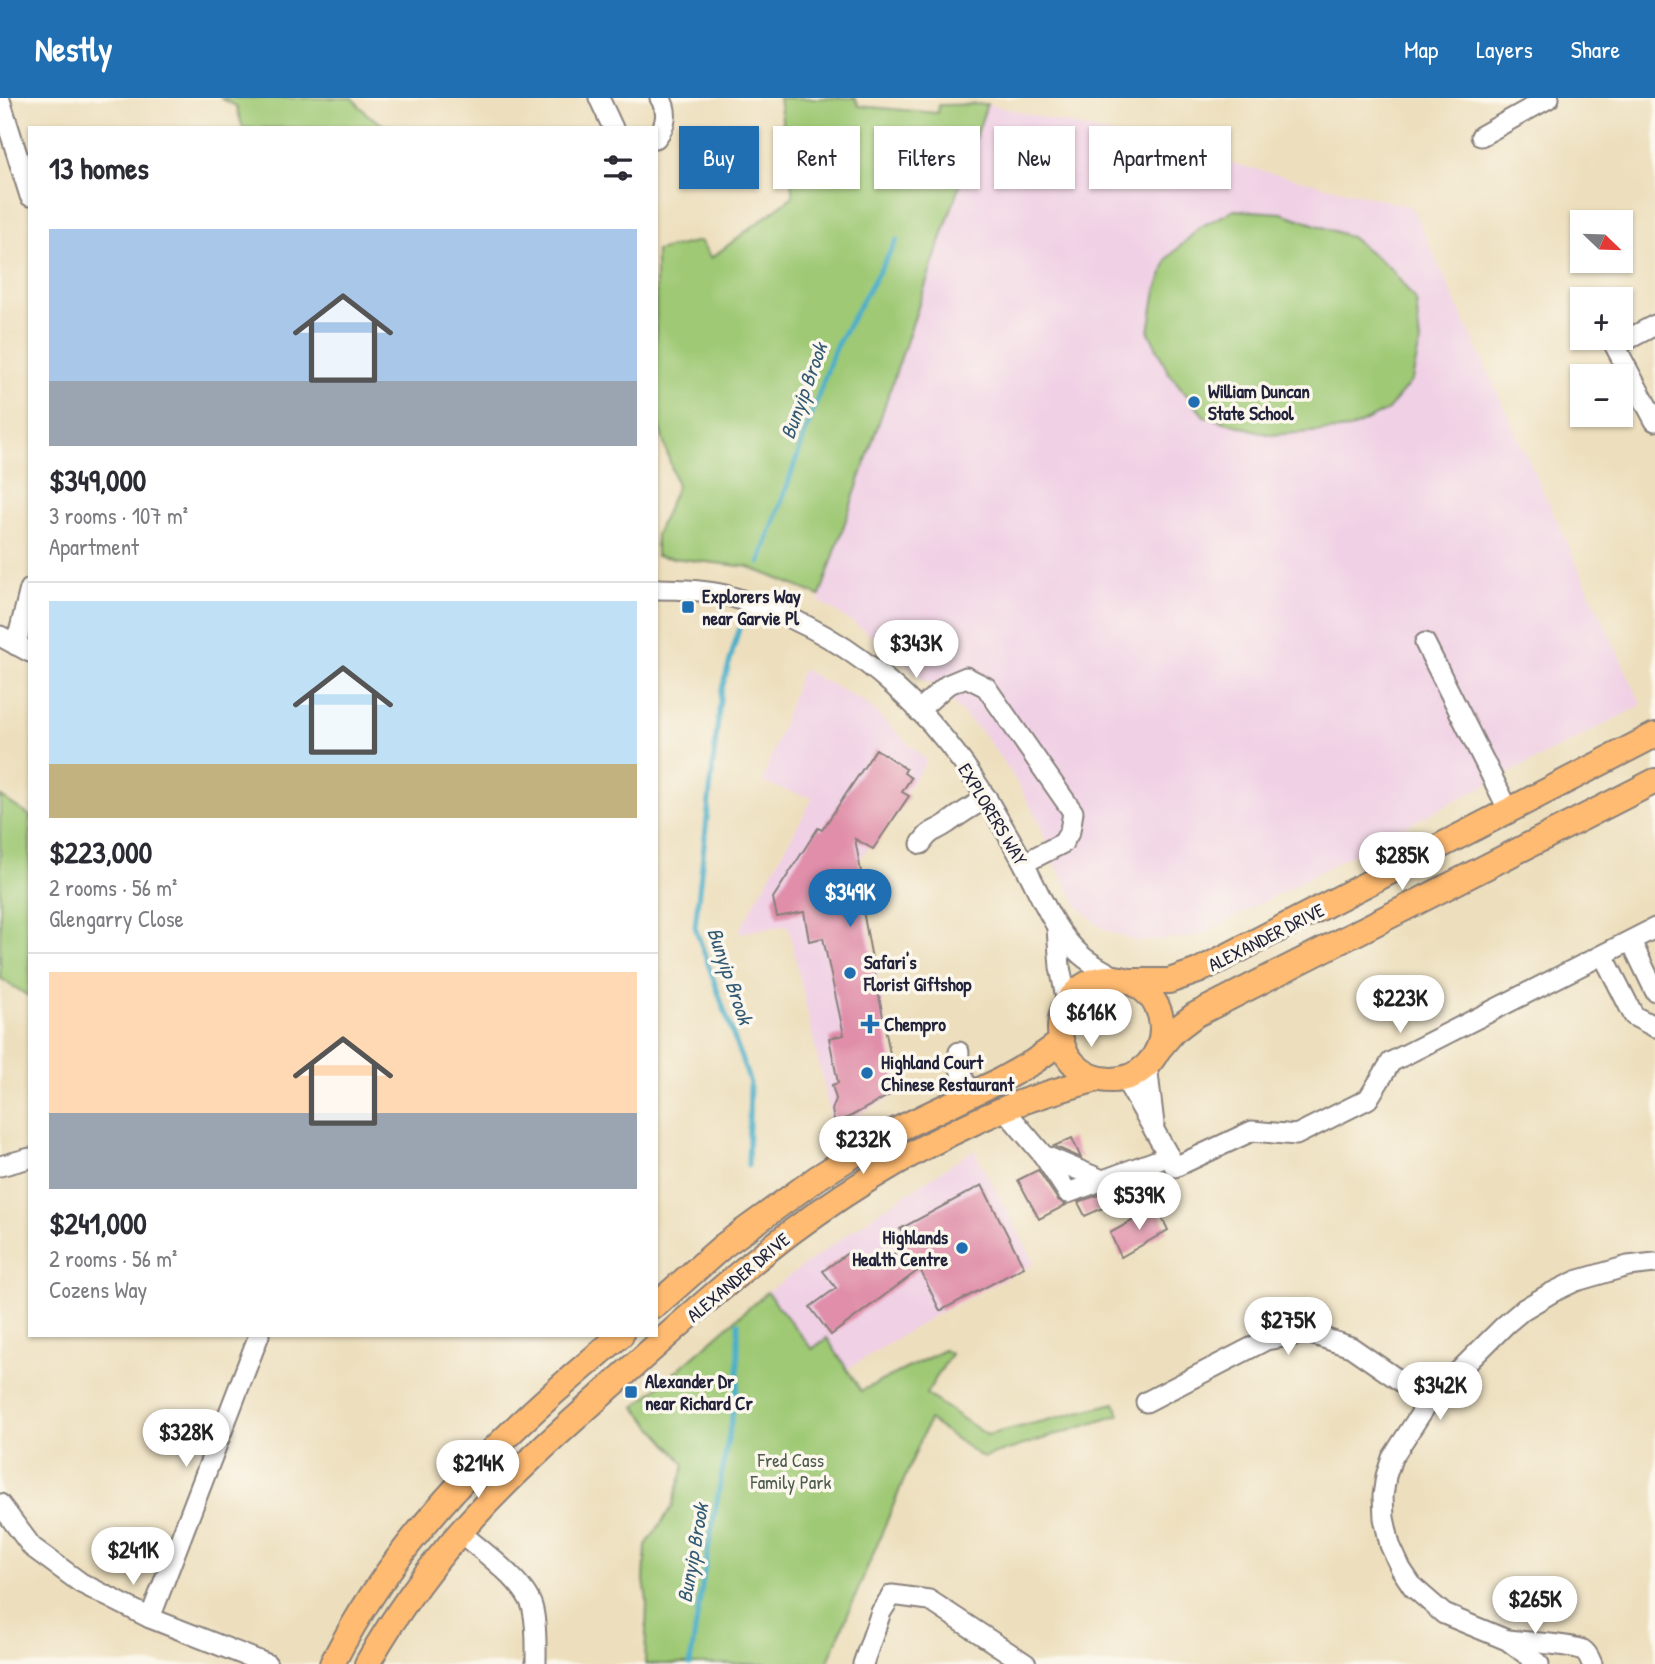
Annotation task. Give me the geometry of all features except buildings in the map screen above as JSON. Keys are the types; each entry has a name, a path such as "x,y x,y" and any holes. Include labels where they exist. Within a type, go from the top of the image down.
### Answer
{"main road":[{"name":"ALEXANDER DRIVE","path":"1124,979 1169,981 1198,971 1655,735"},
{"name":"ALEXANDER DRIVE","path":"1152,1058 1174,1031 1195,1015 1655,780"},
{"path":"1124,979 1147,991 1157,1006 1162,1034 1152,1058 1125,1079 1097,1079 1074,1066 1068,1058 1061,1042 1060,1019 1067,1003 1078,989 1094,981 1124,979"},
{"name":"ALEXANDER DRIVE","path":"658,1303 723,1246 817,1178 884,1136 1001,1080 1061,1042"},
{"name":"ALEXANDER DRIVE","path":"367,1664 414,1591 460,1532 527,1462 682,1323 775,1245 839,1199 912,1154 1004,1109 1097,1079"},
{"path":"331,1664 377,1588 438,1510 486,1456 619,1337"}],"street":[{"path":"599,98 612,126"},
{"path":"658,136 666,116 660,98"},
{"path":"1481,136 1549,98"},
{"path":"0,100 28,190"},
{"path":"1655,326 1615,346 1655,422"},
{"name":"EXPLORERS WAY","path":"658,589 725,595 764,607 804,623 864,661 894,687 956,753 987,798 1057,929 1082,956 1124,979"},
{"path":"15,644 28,596"},
{"path":"1425,643 1509,811"},
{"path":"918,711 947,685 966,677 986,687 1073,812 1070,831 1063,843 1024,863"},
{"path":"921,844 930,832 987,798"},
{"path":"1125,1079 1175,1167 1251,1130 1296,1135 1368,1099 1391,1062 1655,928"},
{"name":"EXPLORERS WAY","path":"1057,929 1060,967 1067,1003"},
{"path":"1631,941 1655,991"},
{"path":"1602,955 1634,1016 1655,1027"},
{"path":"959,1052 958,1063 970,1096"},
{"path":"1152,1058 1155,1132"},
{"path":"1004,1109 1043,1155 1105,1181 1169,1156"},
{"path":"0,1166 28,1159"},
{"path":"1539,1664 1507,1640 1444,1614 1413,1587 1390,1545 1384,1518 1386,1476 1392,1458 1429,1401 1504,1325 1524,1309 1576,1281 1605,1272 1655,1263"},
{"path":"1146,1402 1266,1340 1308,1333 1351,1347 1429,1401"},
{"path":"150,1618 258,1337"},
{"path":"0,1504 32,1547 81,1583 150,1618 267,1664"},
{"path":"460,1532 526,1593 533,1608 536,1664"},
{"path":"863,1664 881,1612 892,1595 929,1600 1026,1664"},
{"path":"1507,1640 1584,1650 1592,1664"}],"shaded area":[{"name":"William Duncan State School","path":"987,104 1089,129 1089,189 1231,189 1231,163 1412,207 1642,705 1199,936 1137,942 1103,929 1078,906 1054,862 1037,818 1012,774 984,735 934,684 923,680 883,644 819,601 958,189 980,189 980,126"},
{"path":"802,669 866,703 927,761 857,864 899,1093 833,1128 788,925 738,933 813,798 762,783"},
{"path":"974,1150 1035,1263 935,1315 847,1369 827,1338 812,1349 767,1292 878,1212"}],"green space":[{"path":"220,98 352,98 367,114 385,126 242,126 236,106"},
{"path":"779,98 855,98 859,106 937,113 939,105 987,104 980,126 874,126 874,189 958,189 820,596 749,567 658,556 658,530 677,486 658,423 658,251 700,241 711,258 793,196 792,189 860,189 860,126 783,126"},
{"path":"1234,210 1282,213 1351,237 1391,269 1416,301 1420,343 1412,380 1388,410 1350,429 1271,435 1204,416 1168,372 1149,332 1155,295 1168,258 1200,227"},
{"path":"0,796 28,815 28,996 0,978"},
{"name":"Fred Cass Family Park","path":"767,1292 812,1349 827,1338 861,1391 944,1350 951,1354 926,1394 987,1435 1115,1403 1119,1415 983,1458 929,1420 827,1664 645,1664 646,1545 672,1507 685,1464 635,1407"}],"waterway":[{"name":"Bunyip Brook","path":"760,563 835,348 897,240"},
{"name":"Bunyip Brook","path":"739,629 721,692 695,927 750,1083 748,1166"},
{"name":"Bunyip Brook","path":"690,1664 738,1383 738,1323"}],"place":[{"name":"William Duncan State School","path":"1194,402"},
{"name":"Explorers Way near Garvie Pl","path":"688,607"},
{"name":"Safari's Florist Giftshop","path":"850,973"},
{"name":"Chempro","path":"870,1024"},
{"name":"Highland Court Chinese Restaurant","path":"867,1073"},
{"name":"Highlands Health Centre","path":"962,1248"},
{"name":"Alexander Dr near Richard Cr","path":"631,1392"}]}
